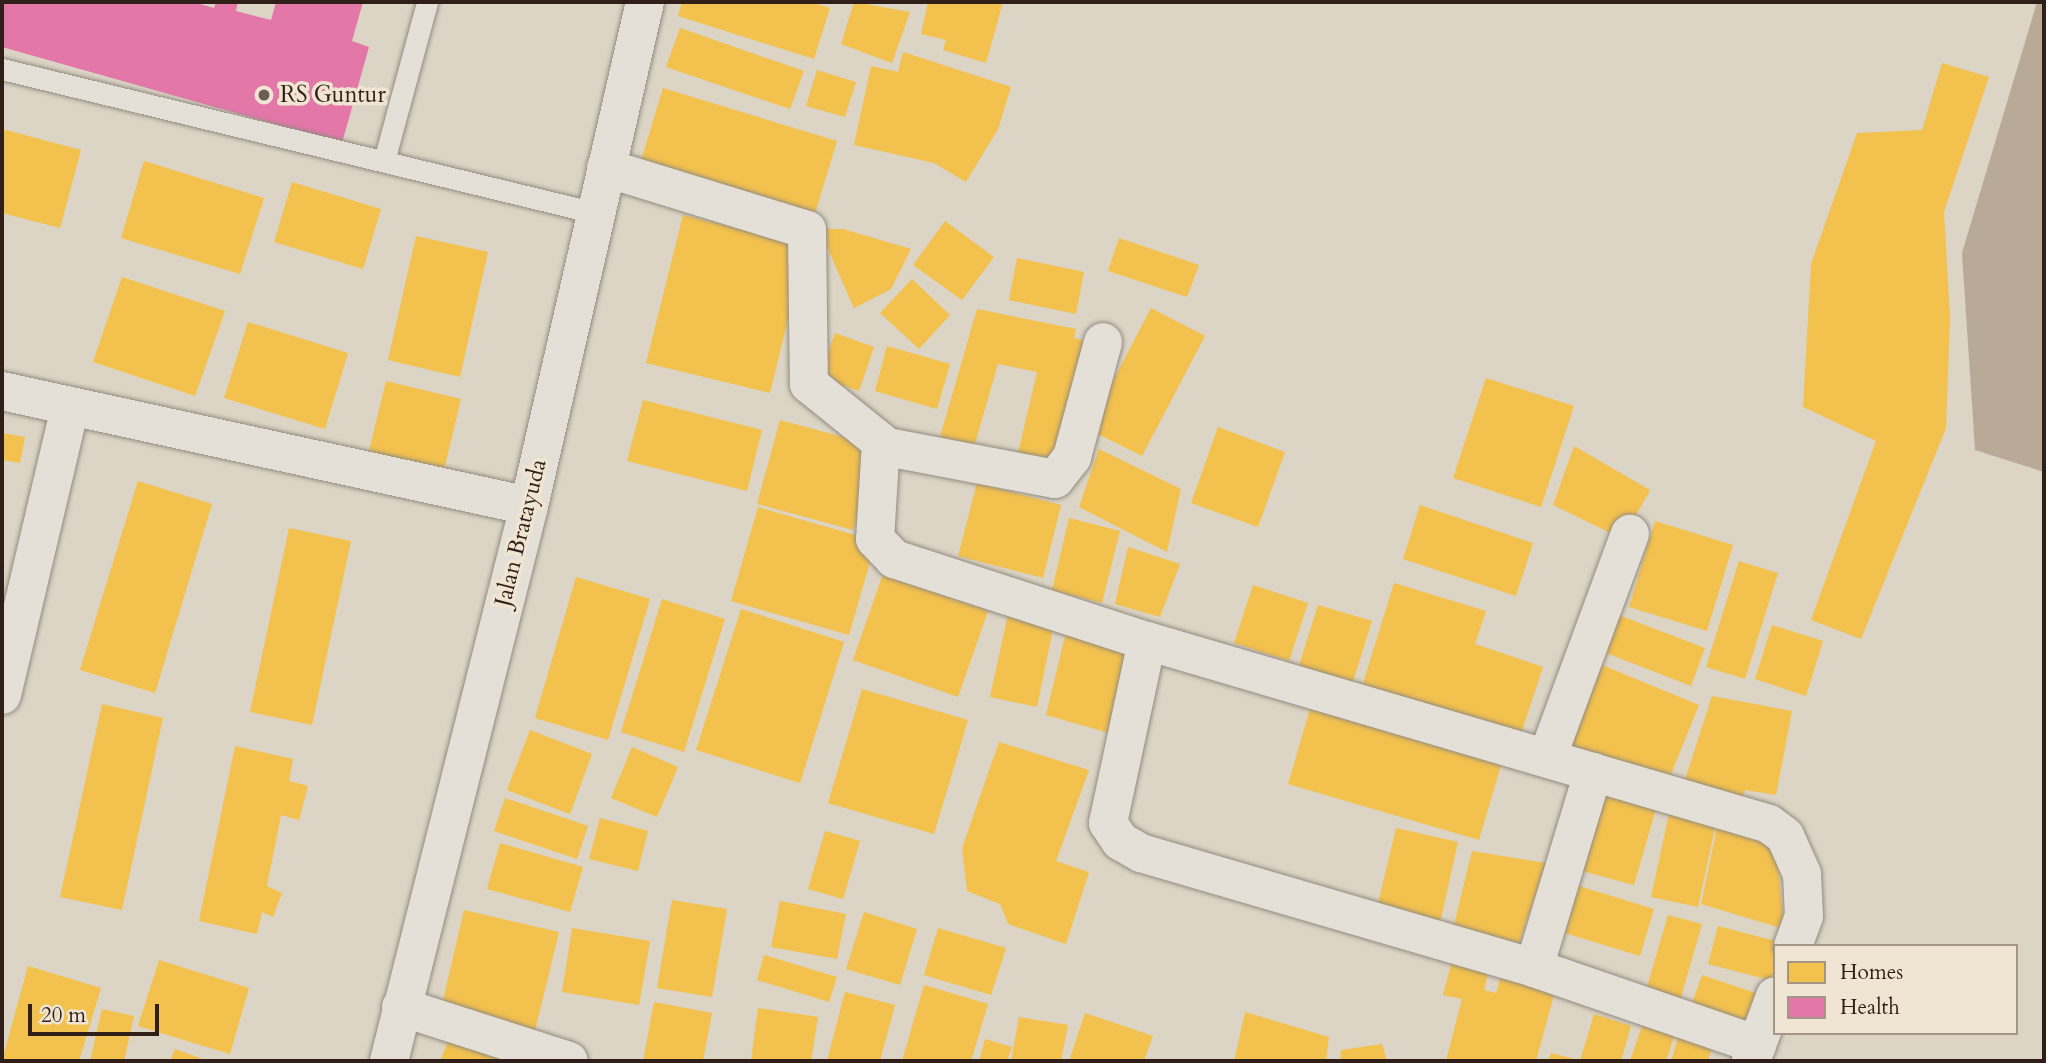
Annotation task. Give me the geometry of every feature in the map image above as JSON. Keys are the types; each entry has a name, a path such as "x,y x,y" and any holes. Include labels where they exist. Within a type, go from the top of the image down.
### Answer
{"street":[{"name":"Jalan Bratayuda","path":"389,1061 529,506 645,2"},
{"path":"607,168 807,230 809,384 882,446 1055,479 1072,457 1103,342"},
{"path":"2,391 70,408 529,506"},
{"path":"2,695 70,408"},
{"path":"882,446 875,539 883,552 1147,641 1758,820 1785,836 1797,855 1805,892 1793,944"},
{"path":"1547,758 1630,534"},
{"path":"1147,641 1108,823 1120,841 1141,853 1534,968 1754,1053 1773,1001"},
{"path":"1534,968 1593,772"},
{"path":"401,1007 569,1061"}],"lane":[{"path":"385,157 427,2"},
{"path":"2,69 385,157 596,213"}],"shaded area":[{"path":"2037,2 2044,2 2044,472 1975,450 1962,253"}],"building: Homes":[{"path":"682,2 810,2 830,8 814,59 678,16"},
{"path":"854,2 910,12 892,63 841,44"},
{"path":"928,2 1003,2 986,63 943,50 946,40 921,34"},
{"path":"680,28 804,71 790,109 666,67"},
{"path":"903,52 1011,87 998,129 966,182 934,163 854,145 871,66 898,72"},
{"path":"1942,63 1989,77 1944,212 1950,318 1946,428 1861,639 1811,620 1876,441 1803,407 1811,264 1857,133 1922,130"},
{"path":"817,70 856,82 845,117 806,106"},
{"path":"663,88 837,141 814,217 640,164"},
{"path":"2,129 81,150 60,228 2,213"},
{"path":"144,161 264,198 240,274 121,238"},
{"path":"292,182 381,209 363,269 274,242"},
{"path":"683,215 806,245 770,393 646,363"},
{"path":"945,221 994,257 962,300 913,265"},
{"path":"819,229 843,229 911,249 891,289 854,308"},
{"path":"416,236 488,252 460,377 388,360"},
{"path":"1119,238 1199,265 1187,297 1108,271"},
{"path":"1017,258 1084,272 1076,314 1009,300"},
{"path":"122,277 225,311 195,396 93,362"},
{"path":"912,279 950,315 919,349 880,313"},
{"path":"1151,308 1205,336 1142,456 1088,429"},
{"path":"977,309 1076,329 1074,338 1090,342 1062,464 1018,453 1037,372 998,364 974,447 940,437"},
{"path":"248,322 348,353 325,429 224,398"},
{"path":"835,333 874,347 859,391 819,377"},
{"path":"887,346 950,364 937,409 875,391"},
{"path":"1486,378 1574,406 1541,507 1453,478"},
{"path":"386,381 461,399 442,478 367,459"},
{"path":"643,400 762,430 747,491 627,461"},
{"path":"780,420 876,446 853,530 757,504"},
{"path":"1218,427 1285,452 1258,527 1191,503"},
{"path":"2,433 25,437 20,463 2,460"},
{"path":"1574,446 1650,490 1623,539 1553,505"},
{"path":"1099,449 1181,489 1167,552 1079,507"},
{"path":"138,481 212,504 155,693 80,670"},
{"path":"977,483 1061,505 1043,578 958,556"},
{"path":"1420,505 1533,543 1516,596 1403,559"},
{"path":"758,507 876,541 849,635 731,601"},
{"path":"1069,518 1120,531 1102,603 1052,590"},
{"path":"1655,521 1733,545 1707,631 1629,607"},
{"path":"289,528 351,541 312,725 250,712"},
{"path":"1128,547 1180,564 1160,617 1115,604"},
{"path":"1739,561 1778,573 1745,679 1706,667"},
{"path":"883,574 988,611 958,697 853,660"},
{"path":"576,577 650,599 608,740 535,718"},
{"path":"1394,583 1486,611 1475,644 1543,667 1521,734 1361,690"},
{"path":"1253,585 1308,603 1289,661 1234,643"},
{"path":"662,599 725,619 684,752 621,732"},
{"path":"1318,605 1372,621 1352,685 1298,669"},
{"path":"741,609 844,642 800,783 696,750"},
{"path":"1008,614 1054,624 1037,707 990,697"},
{"path":"1616,614 1705,648 1691,686 1601,651"},
{"path":"1772,625 1823,641 1806,696 1755,679"},
{"path":"1067,628 1136,657 1109,733 1046,715"},
{"path":"1602,665 1699,705 1667,784 1569,744"},
{"path":"862,689 968,720 934,834 828,803"},
{"path":"1712,696 1792,711 1776,795 1745,790 1741,802 1683,786"},
{"path":"102,704 163,718 122,910 60,897"},
{"path":"1310,709 1501,765 1479,840 1288,784"},
{"path":"530,730 592,754 570,814 507,790"},
{"path":"999,742 1089,770 1056,861 1089,872 1066,944 1008,924 1000,904 967,891 962,848"},
{"path":"235,746 293,759 289,781 308,786 299,820 281,815 267,886 282,893 273,917 262,912 257,934 199,921"},
{"path":"632,747 678,767 657,817 611,798"},
{"path":"1607,783 1659,798 1634,885 1582,871"},
{"path":"505,798 588,826 577,859 494,831"},
{"path":"1670,809 1717,819 1698,907 1651,897"},
{"path":"600,818 648,831 638,871 589,859"},
{"path":"1719,819 1775,831 1784,929 1701,904"},
{"path":"1396,828 1458,842 1440,923 1377,908"},
{"path":"825,831 860,841 843,899 808,889"},
{"path":"500,843 583,867 570,912 487,889"},
{"path":"1472,851 1546,863 1519,943 1454,925"},
{"path":"1579,886 1654,909 1640,956 1565,933"},
{"path":"672,900 727,909 712,997 657,988"},
{"path":"780,901 846,914 837,959 771,947"},
{"path":"464,910 559,932 534,1035 440,1013"},
{"path":"864,912 917,929 900,985 846,969"},
{"path":"1668,915 1702,924 1679,1004 1645,994"},
{"path":"1718,926 1783,943 1773,944 1773,981 1708,964"},
{"path":"572,928 650,941 639,1005 562,992"},
{"path":"938,928 1006,948 991,995 924,975"},
{"path":"1454,953 1491,962 1484,990 1496,993 1504,965 1558,980 1536,1061 1446,1061 1462,999 1443,995"},
{"path":"764,955 837,977 829,1002 757,980"},
{"path":"159,960 249,988 230,1054 138,1026"},
{"path":"28,966 101,988 79,1061 2,1061"},
{"path":"1702,975 1759,994 1747,1028 1690,1009"},
{"path":"924,985 988,1004 971,1061 902,1061"},
{"path":"845,992 895,1005 880,1061 827,1061"},
{"path":"654,1002 712,1013 703,1061 643,1061"},
{"path":"758,1008 818,1017 811,1061 751,1061"},
{"path":"102,1009 134,1016 124,1061 90,1061"},
{"path":"1245,1012 1329,1037 1326,1061 1234,1061"},
{"path":"1085,1013 1153,1036 1144,1061 1069,1061"},
{"path":"1594,1014 1631,1026 1621,1061 1580,1061"},
{"path":"1019,1017 1068,1025 1061,1061 1011,1061"},
{"path":"1642,1026 1674,1036 1666,1061 1630,1061"},
{"path":"453,1030 527,1061 440,1061"},
{"path":"1679,1034 1713,1045 1708,1061 1671,1061"},
{"path":"985,1039 1012,1047 1007,1061 979,1061"},
{"path":"1382,1044 1387,1061 1340,1061 1341,1050"},
{"path":"175,1049 208,1061 170,1061"},
{"path":"1551,1053 1579,1060 1579,1061 1548,1061"}],"building: Health":[{"name":"RS Guntur","path":"2,2 193,2 214,8 216,2 238,2 236,11 271,20 276,2 363,2 352,41 369,47 342,143 2,47"}],"place":[{"name":"RS Guntur","path":"264,95"}]}
